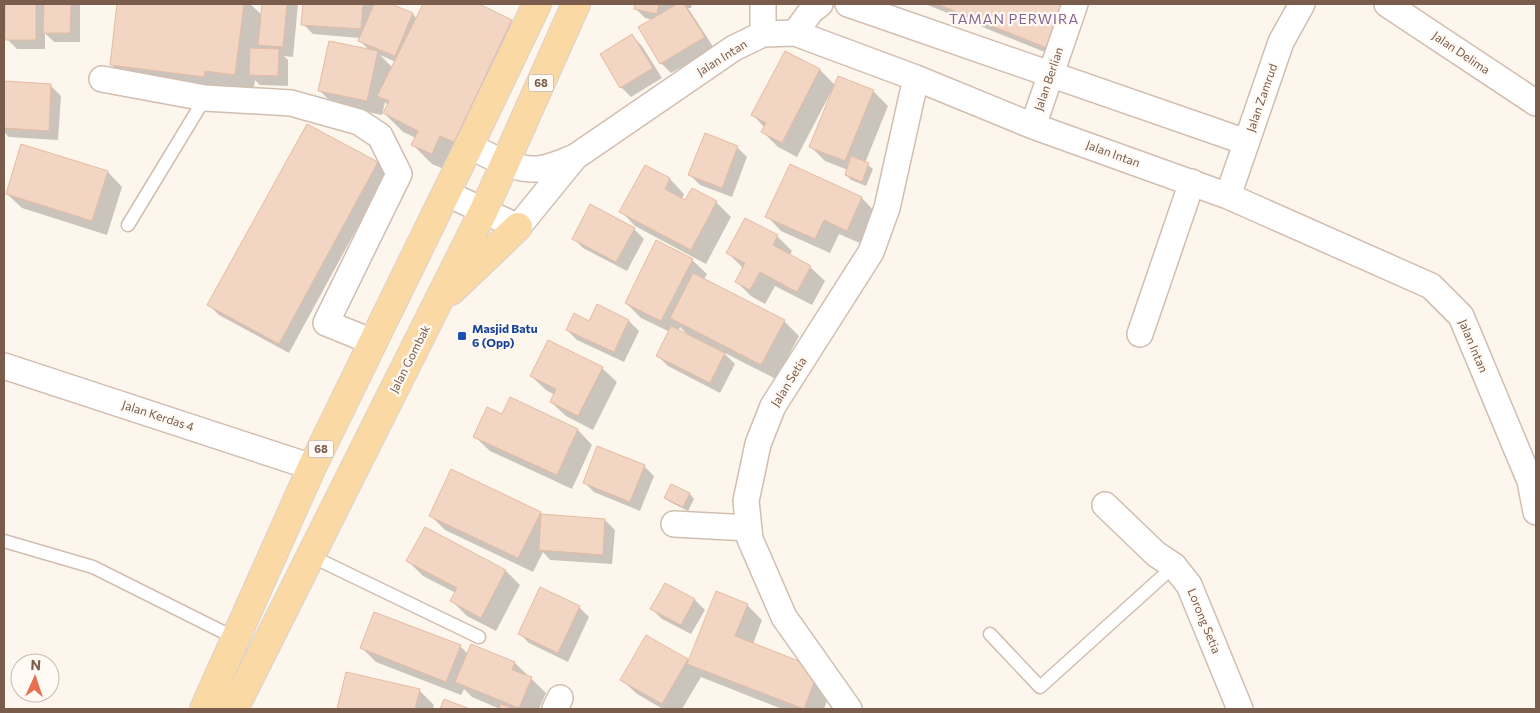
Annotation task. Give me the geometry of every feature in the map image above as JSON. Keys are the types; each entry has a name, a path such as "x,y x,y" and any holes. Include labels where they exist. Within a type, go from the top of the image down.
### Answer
{"main road":[{"name":"68","path":"204,709 312,467 470,146 537,4"},
{"name":"Jalan Gombak","path":"234,709 484,210 576,4"},
{"path":"437,304 518,226"}],"street":[{"path":"763,4 763,34"},
{"path":"795,33 811,11 820,4"},
{"path":"848,4 1246,142"},
{"name":"Jalan Berlian","path":"1033,126 1075,4"},
{"name":"Jalan Zamrud","path":"1228,196 1281,42 1302,4"},
{"name":"Jalan Delima","path":"1387,4 1536,103"},
{"name":"Jalan Intan","path":"518,226 575,158 734,48 763,34 795,33 916,78 1033,126 1228,196 1431,286 1461,316 1530,482 1536,512"},
{"name":"Jalan Setia","path":"849,709 784,617 750,539 746,501 758,444 773,406 871,252 887,208 916,78"},
{"path":"102,79 205,98 291,104 359,122 380,136 400,174 326,323 373,342"},
{"name":"Jalan Intan","path":"470,146 506,163 534,170 575,158"},
{"path":"1140,334 1192,182"},
{"path":"446,193 518,226"},
{"name":"Jalan Kerdas 4","path":"4,366 312,467"},
{"name":"Lorong Setia","path":"1105,505 1156,554 1174,566 1189,585 1240,709"},
{"path":"674,524 749,528"}],"lane":[{"path":"128,225 205,98"},
{"path":"4,541 93,566 235,638"},
{"path":"310,556 479,637"},
{"path":"990,634 1040,688 1174,566"}],"building":[{"path":"5,4 36,4 36,40 5,40"},
{"path":"44,4 71,4 70,33 43,33"},
{"path":"117,4 244,4 235,75 205,71 204,77 110,65"},
{"path":"262,4 287,4 283,47 258,45"},
{"path":"303,4 363,4 361,29 301,25"},
{"path":"374,4 391,4 413,13 395,56 358,41"},
{"path":"423,4 479,4 512,20 454,142 440,136 432,154 411,145 418,131 383,113 389,101 377,96"},
{"path":"635,4 659,4 657,14 634,9"},
{"path":"677,4 684,4 705,37 660,64 638,27"},
{"path":"937,4 1065,4 1047,48"},
{"path":"632,34 653,68 620,88 600,54"},
{"path":"329,41 378,51 367,101 318,91"},
{"path":"250,48 279,49 278,76 249,75"},
{"path":"785,51 820,69 782,143 761,132 766,123 751,115"},
{"path":"838,76 874,90 845,161 809,147"},
{"path":"4,81 51,84 49,131 4,128"},
{"path":"307,124 378,162 279,344 207,305"},
{"path":"705,133 738,146 722,188 688,175"},
{"path":"21,144 108,171 92,221 6,194"},
{"path":"851,156 869,163 862,182 845,175"},
{"path":"790,164 862,197 847,231 824,220 815,239 765,217"},
{"path":"645,165 670,178 665,189 685,200 692,188 717,201 691,250 619,212"},
{"path":"590,204 635,228 616,262 572,239"},
{"path":"745,218 778,235 773,245 811,266 797,292 760,272 750,290 735,282 745,263 726,253"},
{"path":"656,240 693,259 661,321 625,303"},
{"path":"693,273 785,320 761,365 670,318"},
{"path":"597,304 629,320 614,352 566,330 574,313 589,321"},
{"path":"671,326 725,353 710,383 656,356"},
{"path":"548,340 603,367 578,416 550,402 556,389 530,376"},
{"path":"510,397 578,429 557,475 473,437 487,407 502,414"},
{"path":"597,446 645,465 630,502 583,483"},
{"path":"451,469 541,512 518,558 429,516"},
{"path":"671,484 690,493 683,507 664,498"},
{"path":"541,514 605,519 603,555 539,550"},
{"path":"425,527 506,570 481,618 450,601 457,588 406,561"},
{"path":"665,583 695,599 681,625 650,609"},
{"path":"540,587 580,606 558,653 518,634"},
{"path":"716,591 748,604 735,636 819,669 804,709 687,664"},
{"path":"374,612 461,645 446,682 360,648"},
{"path":"646,635 688,659 662,704 620,680"},
{"path":"471,644 515,662 512,670 532,677 519,708 455,682"},
{"path":"346,672 420,689 415,709 337,709"},
{"path":"444,699 470,709 440,709"},
{"path":"501,704 514,709 499,709"}],"place":[{"name":"Masjid Batu 6 (Opp)","path":"462,336"}],"district":[{"name":"TAMAN PERWIRA","path":"1014,19"}]}
